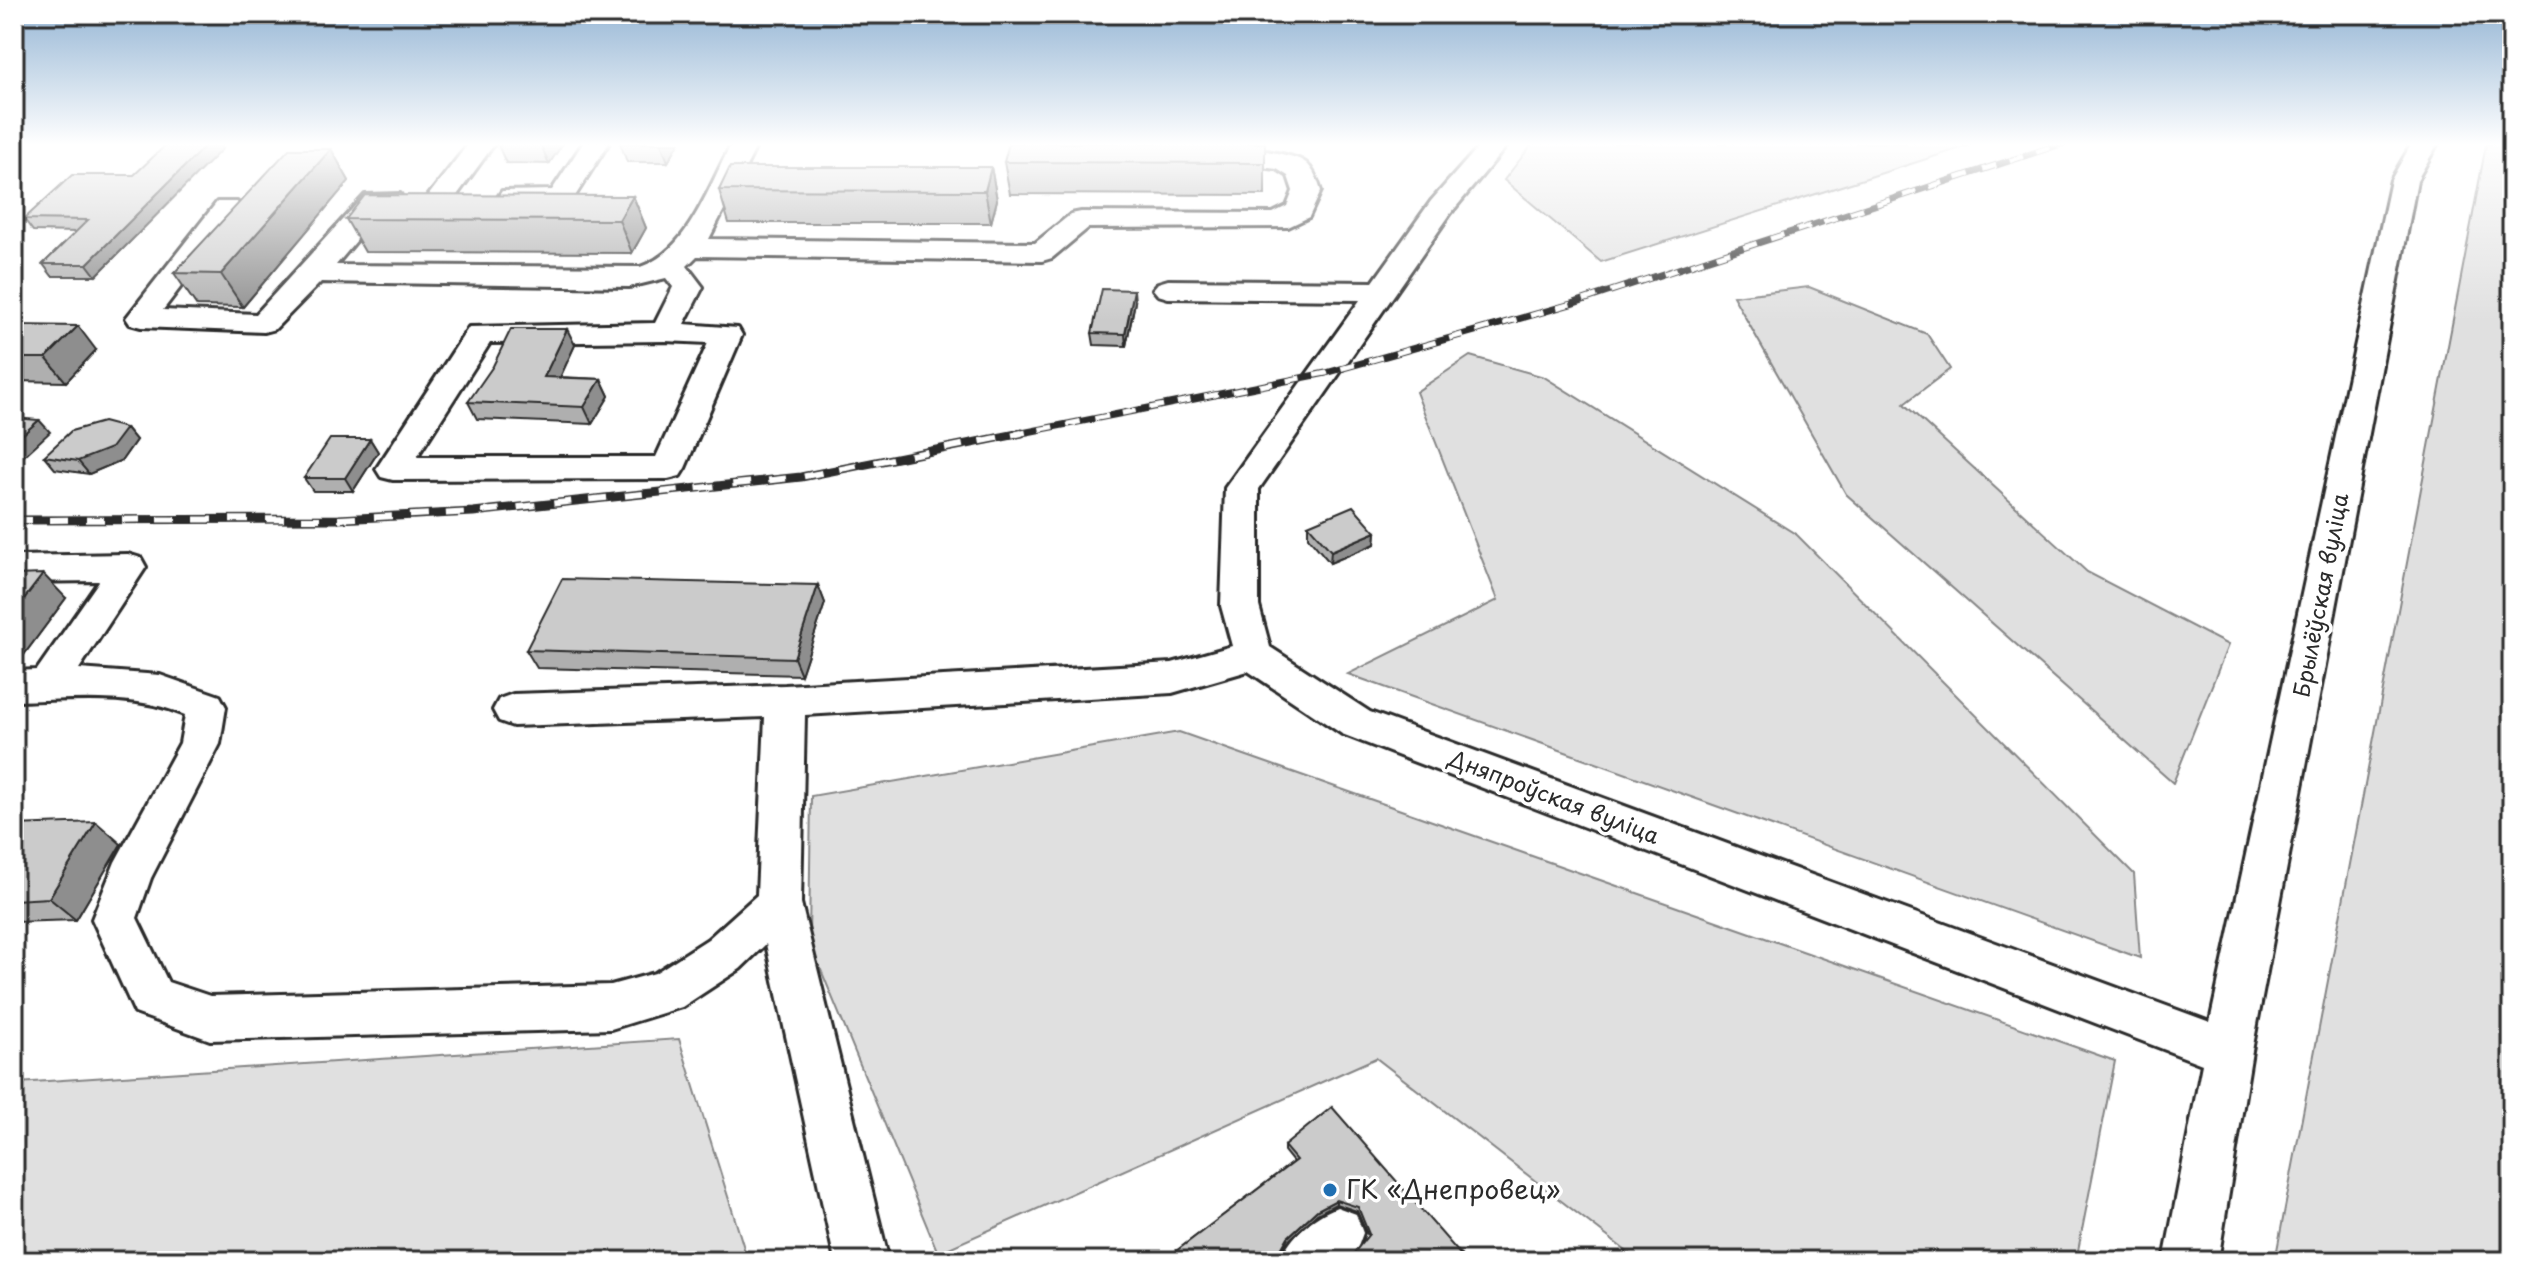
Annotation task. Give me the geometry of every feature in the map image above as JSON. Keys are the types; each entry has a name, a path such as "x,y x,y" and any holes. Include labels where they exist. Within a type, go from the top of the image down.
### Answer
{"street":[{"path":"227,208 141,318 264,323 313,273 374,202"},
{"path":"313,273 629,278 656,274 681,256 711,202"},
{"path":"681,256 1042,252 1081,220 1278,221 1299,211 1302,202"},
{"path":"513,710 785,701 1172,678 1253,655 1240,606 1242,488 1445,202"},
{"name":"Брылёўская вуліца","path":"2228,1051 2399,202"},
{"path":"665,332 688,287 681,256"},
{"path":"1168,289 1383,291"},
{"path":"665,332 727,335 668,468 393,469 480,334 665,332"},
{"path":"14,569 128,567 30,686"},
{"name":"Дняпроўская вуліца","path":"1253,655 1356,723 2228,1051"},
{"path":"30,686 121,684 180,694 206,707 200,744 130,875 114,919 152,998 210,1018 611,1007 666,992 724,954 779,903"},
{"path":"785,701 779,903 862,1261"},
{"path":"2191,1261 2228,1051"}],"shaded area":[{"path":"1531,202 1789,202 1601,262"},
{"path":"2475,202 2512,202 2512,1261 2275,1261"},
{"path":"1809,287 1927,334 1950,369 1904,404 2087,572 2228,645 2173,783 1846,494 1733,296"},
{"path":"1470,356 1544,377 1797,535 2134,874 2140,958 1348,674 1498,600 1416,392"},
{"path":"1179,732 2115,1061 2076,1261 1639,1261 1376,1058 938,1253 809,941 811,796"},
{"path":"679,1039 748,1261 14,1261 14,1085 18,1083"}],"building":[{"path":"42,202 148,202 87,264 43,264 88,220 24,219"},
{"path":"239,202 284,202 221,274 174,273"},
{"path":"359,202 629,202 619,220 346,219"},
{"path":"1102,289 1134,290 1125,334 1092,333"},
{"path":"14,325 78,326 46,358 14,358"},
{"path":"511,329 567,329 544,377 601,379 584,407 468,402 493,366"},
{"path":"14,418 39,420 14,442"},
{"path":"103,422 126,428 111,448 78,461 44,456 71,431"},
{"path":"330,439 370,439 345,478 304,478"},
{"path":"1353,506 1376,532 1331,551 1308,525"},
{"path":"43,574 14,612 14,575"},
{"path":"562,579 818,585 794,658 526,650"},
{"path":"96,822 49,898 14,900 14,825"},
{"name":"ГК «Днепровец»","path":"1332,1107 1466,1261 1339,1261 1349,1259 1369,1234 1358,1207 1336,1200 1317,1210 1288,1237 1277,1261 1163,1261 1296,1160 1284,1146"}],"railway":[{"path":"1012,435 1326,373 1571,304 1882,202"},
{"path":"14,520 339,519 473,512 801,477 1022,433"}],"place":[{"name":"ГК «Днепровец»","path":"1330,1190"}]}
